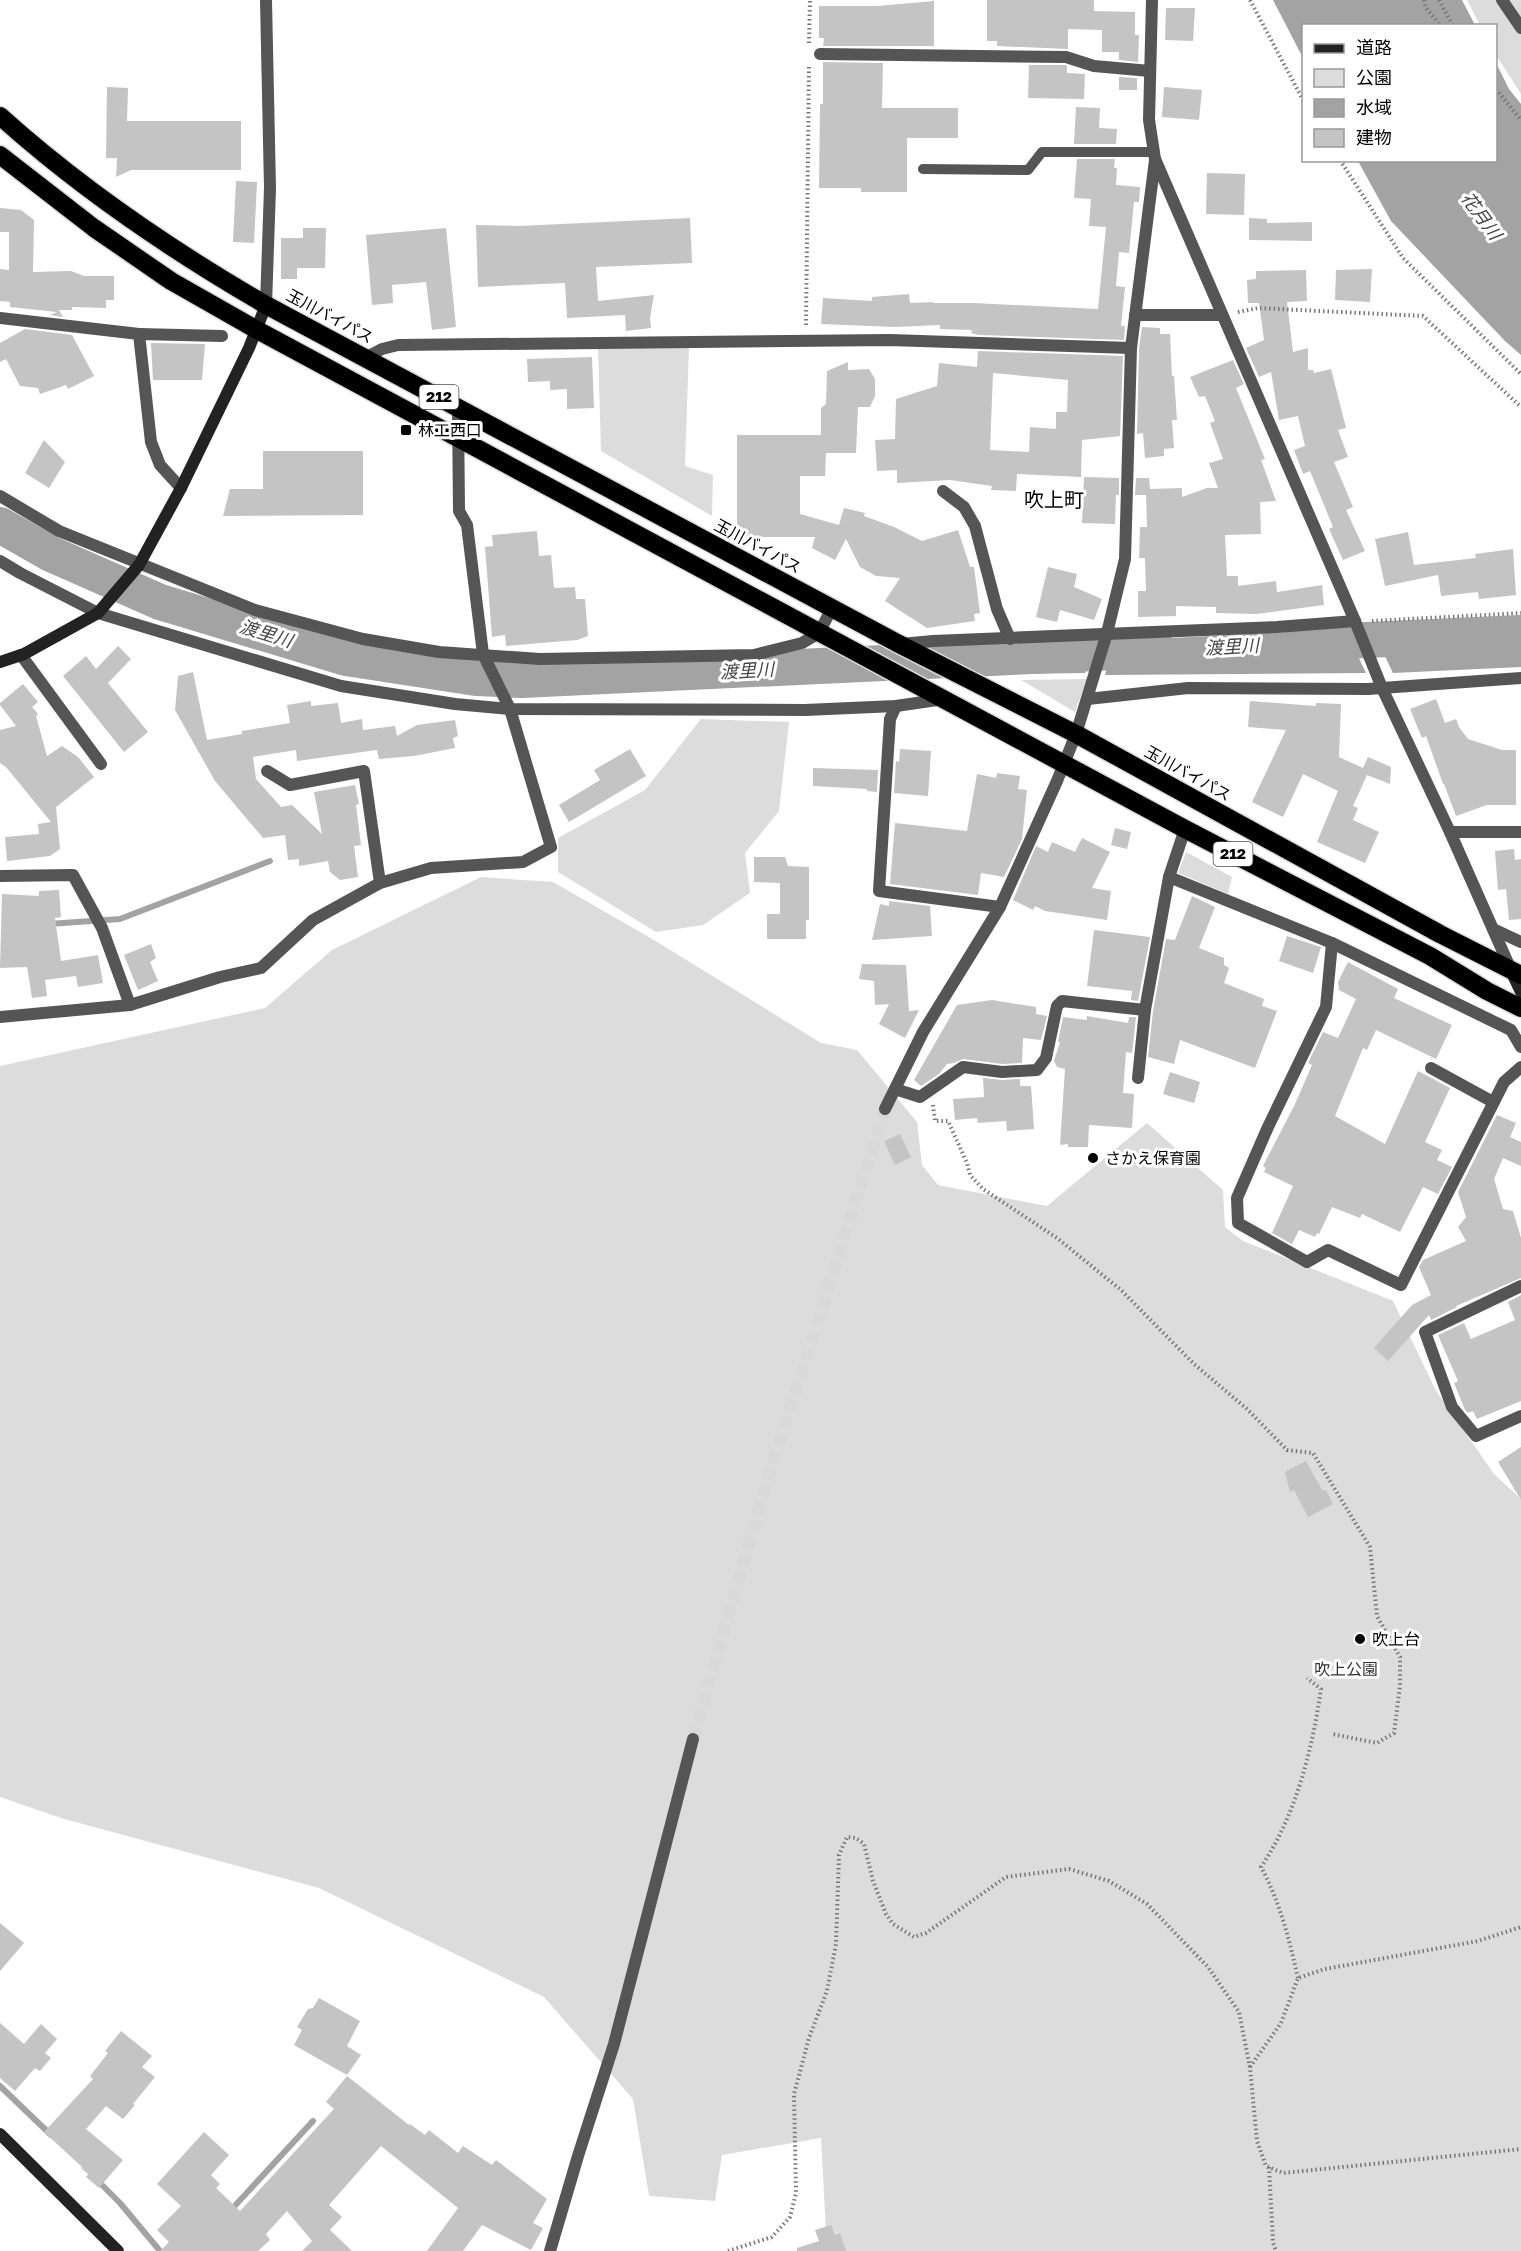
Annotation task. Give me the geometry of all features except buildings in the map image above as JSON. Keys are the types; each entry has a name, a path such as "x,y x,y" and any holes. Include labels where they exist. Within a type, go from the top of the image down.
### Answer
{"highway":[{"name":"玉川バイパス","path":"0,116 70,175 148,233 266,305 367,357 899,644 1076,734 1516,973"},
{"name":"212","path":"0,155 94,228 171,281 257,330 1185,829 1430,956 1487,991 1521,1008"}],"street":[{"path":"0,663 21,655 98,612 139,565 181,488 257,330 266,305 270,188 266,0"},
{"path":"1152,0 1149,120 1155,156 1382,688 1493,929 1516,973 1521,992"},
{"path":"1502,0 1521,28"},
{"path":"815,56 1066,57 1094,66 1150,71"},
{"path":"885,1109 923,1032 1000,907 1076,734 1107,633 1125,559 1131,348 1155,156"},
{"path":"1135,315 1222,315"},
{"path":"0,318 140,333 222,336"},
{"path":"140,333 151,442 160,465 181,488"},
{"path":"367,357 382,349 398,345 890,340 1131,348"},
{"path":"0,1017 130,1005 220,977 261,968 313,920 380,883 431,868 523,862 551,847 510,709 483,654 467,525 459,511 458,408"},
{"path":"943,491 964,507 975,526 997,609 1010,639"},
{"path":"0,496 59,531 139,565 255,609 363,639 439,652 561,659 754,655 802,643 819,633 832,608"},
{"path":"0,561 98,612 341,686 455,704 510,709 805,710 896,706 945,699"},
{"path":"899,644 1277,627 1355,621"},
{"path":"21,655 101,764"},
{"path":"1088,699 1188,688 1382,688 1521,678"},
{"path":"896,706 890,719 879,891 1000,907"},
{"path":"267,771 290,785 364,771 380,883"},
{"path":"1138,1078 1145,1010 1169,877 1185,829"},
{"path":"1450,832 1521,832"},
{"path":"0,876 73,875 102,928 130,1005"},
{"path":"1169,877 1332,943 1510,1030 1521,1047"},
{"path":"1493,929 1521,942"},
{"path":"1332,943 1326,1007 1268,1128 1238,1198 1238,1223 1307,1262 1328,1250 1401,1285 1503,1082 1521,1065"},
{"path":"895,1089 920,1097 963,1067 1002,1072 1037,1070 1046,1058 1057,1006 1062,1000 1145,1010"},
{"path":"1431,1068 1493,1102"},
{"path":"1521,1286 1425,1332 1452,1407 1476,1436 1521,1416"},
{"path":"537,2251 552,2246 614,2044 693,1739"},
{"path":"0,2134 118,2251"}],"lane":[{"path":"923,169 1028,170 1042,152 1155,156"}],"path":[{"path":"809,45 810,0"},
{"path":"1250,0 1302,98"},
{"path":"1424,0 1426,8 1440,24"},
{"path":"1439,0 1452,24"},
{"path":"806,341 815,56"},
{"path":"1497,90 1521,120"},
{"path":"1341,162 1403,258 1521,374"},
{"path":"1222,315 1258,309 1423,316 1521,407"},
{"path":"1355,621 1521,613"},
{"path":"920,1097 934,1106 935,1121 948,1121 970,1175 983,1189 1057,1238 1121,1290 1194,1364 1247,1409 1287,1449 1313,1453 1370,1547 1377,1616 1400,1657 1400,1686 1394,1733 1377,1743 1332,1734"},
{"path":"1250,2068 1281,2024 1298,1978 1288,1934 1275,1893 1261,1867 1278,1841 1293,1806 1316,1727 1321,1689 1307,1678"},
{"path":"728,2251 772,2237 790,2217 796,2193 794,2094 809,2038 827,1991 836,1944 839,1855 847,1837 856,1838 864,1844 873,1881 886,1914 893,1924 914,1937 926,1933 1006,1877 1069,1869 1109,1881 1147,1904 1208,1966 1239,2012 1250,2068 1257,2141 1266,2166 1284,2173 1521,2149"},
{"path":"1298,1978 1325,1969 1478,1941 1521,1927"},
{"path":"1269,2167 1273,2242 1276,2251"}],"green space":[{"path":"1467,0 1521,0 1521,94 1497,57 1497,24 1479,24"},
{"path":"598,347 689,347 685,466 713,475 712,516 601,451"},
{"path":"1087,679 1075,712 1021,680"},
{"path":"701,719 789,722 779,811 745,853 750,893 703,925 656,932 558,872 558,838 645,790"},
{"path":"1186,852 1232,877 1228,894 1178,873"},
{"name":"吹上公園","path":"481,877 553,882 654,940 821,1043 857,1050 917,1122 922,1165 938,1185 1047,1206 1147,1123 1223,1190 1225,1227 1243,1241 1393,1301 1435,1389 1494,1474 1521,1499 1521,2251 827,2251 821,2138 722,2155 715,2201 649,2196 633,2099 544,1997 319,1888 61,1818 0,1797 0,1066 265,1008 332,950"}],"water":[{"path":"1273,0 1462,0 1474,24 1302,24 1302,56"},
{"name":"花月川","path":"1497,65 1509,89 1521,104 1521,355 1391,221 1359,162 1497,162"},
{"path":"1521,618 1521,667 1393,673 1371,627"},
{"path":"1345,629 1366,673 1105,675 1115,641"},
{"path":"1095,645 1085,673 1013,674 975,654"}],"waterway":[{"name":"渡里川","path":"0,525 51,554 160,602 346,658 476,678 522,680 1159,650"},
{"name":"渡里川","path":"1301,643 1521,633"},
{"path":"49,924 120,919 270,861"},
{"path":"0,2086 51,2135"},
{"path":"230,2211 313,2121"},
{"path":"97,2180 120,2203 160,2251"}],"tunnel":[{"path":"693,1739 762,1498 885,1109"}],"place":[{"name":"林工西口","path":"406,430"},
{"name":"さかえ保育園","path":"1093,1158"},
{"name":"吹上台","path":"1360,1639"}],"district":[{"name":"吹上町","path":"1054,500"}]}
